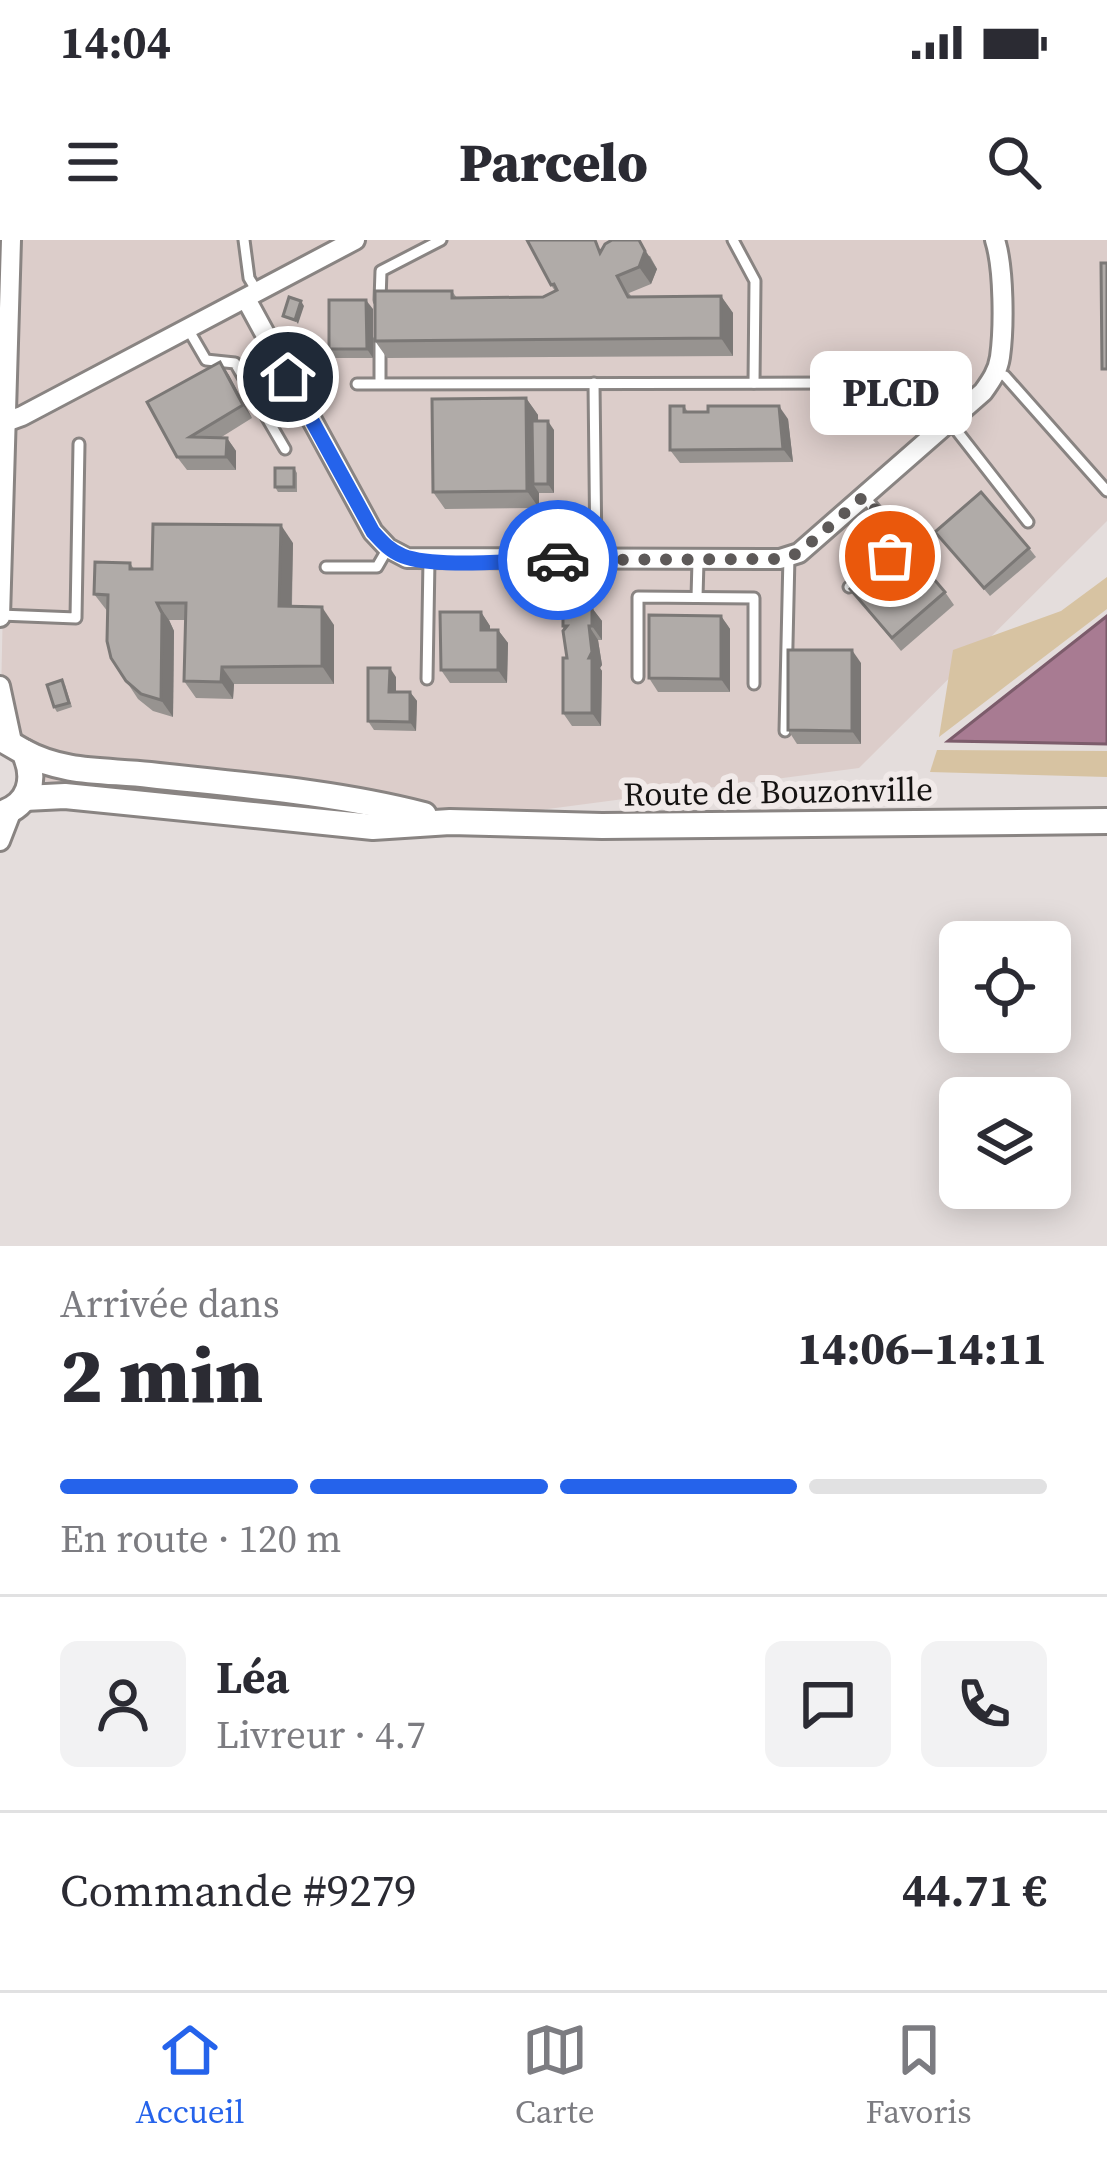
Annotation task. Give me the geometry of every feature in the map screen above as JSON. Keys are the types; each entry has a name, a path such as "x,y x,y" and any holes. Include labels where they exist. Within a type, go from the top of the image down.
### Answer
{"main road":[{"path":"12,744 32,780 12,807"},
{"name":"Route de Bouzonville","path":"12,744 68,769 373,802 450,822"},
{"name":"Route de Bouzonville","path":"12,807 65,796 252,818 373,826 1107,821"}],"street":[{"path":"0,616 11,240"},
{"path":"3,424 355,240"},
{"path":"252,296 373,532 407,558 789,556 799,553 950,422 996,373 1000,354 995,240"},
{"path":"0,686 12,744"},
{"path":"0,841 12,807"}],"lane":[{"path":"244,240 252,296"},
{"path":"380,309 382,271 441,240"},
{"path":"733,240 755,281 754,383"},
{"path":"380,325 380,383"},
{"path":"188,329 206,360 235,363 285,449"},
{"path":"996,373 1005,376 1107,491"},
{"path":"593,383 596,560"},
{"path":"357,384 833,383"},
{"path":"950,422 1028,522"},
{"path":"0,616 76,617 79,444"},
{"path":"849,587 890,556 877,512 864,496"},
{"path":"326,567 377,567 388,548"},
{"path":"785,731 789,556"},
{"path":"427,680 429,560"},
{"path":"698,560 698,597"},
{"path":"638,677 638,597 754,598 754,684"}],"shaded area":[{"path":"11,240 1107,240 1107,521 859,768 450,822 32,780 0,741"},
{"path":"1107,577 1107,609 939,737 953,650 1061,611"},
{"path":"1107,616 1107,744 948,741"},
{"path":"937,750 1107,751 1107,777 930,772"}],"building":[{"path":"527,240 595,240 600,253 612,240 639,240 645,251 639,267 617,276 628,297 721,296 721,338 375,341 375,291 452,291 452,298 543,297 557,290"},
{"path":"1101,263 1107,263 1107,369 1102,369"},
{"path":"289,297 301,301 295,320 283,316"},
{"path":"329,300 366,300 367,349 329,349"},
{"path":"220,362 243,405 190,437 227,438 226,457 177,457 147,402"},
{"path":"526,398 527,491 433,492 432,399"},
{"path":"670,406 684,406 684,412 708,412 708,406 779,406 783,449 670,450"},
{"path":"532,421 548,421 548,484 533,484"},
{"path":"275,468 294,468 294,487 275,487"},
{"path":"981,492 1029,548 984,588 935,532"},
{"path":"153,524 281,525 279,606 322,607 322,666 222,667 221,682 184,681 186,603 157,603 162,613 161,700 141,694 111,658 108,595 94,594 95,562 152,569"},
{"path":"903,543 945,592 892,638 850,589"},
{"path":"563,608 592,608 592,713 563,713 563,658 567,658 563,631 567,626 563,626"},
{"path":"440,612 481,612 481,630 498,630 498,670 441,670"},
{"path":"649,615 721,616 721,679 649,678"},
{"path":"788,650 852,650 852,731 788,730"},
{"path":"368,668 390,668 389,692 410,692 410,722 368,721"},
{"path":"62,680 69,703 54,707 47,685"}],"way so far":[{"path":"558,560 780,559 799,553 864,496 877,512 890,556"}],"place":[{"name":"PLCD","path":"890,556"}],"route":[{"path":"288,377 373,532 388,548 407,558 429,560 558,560"}]}
